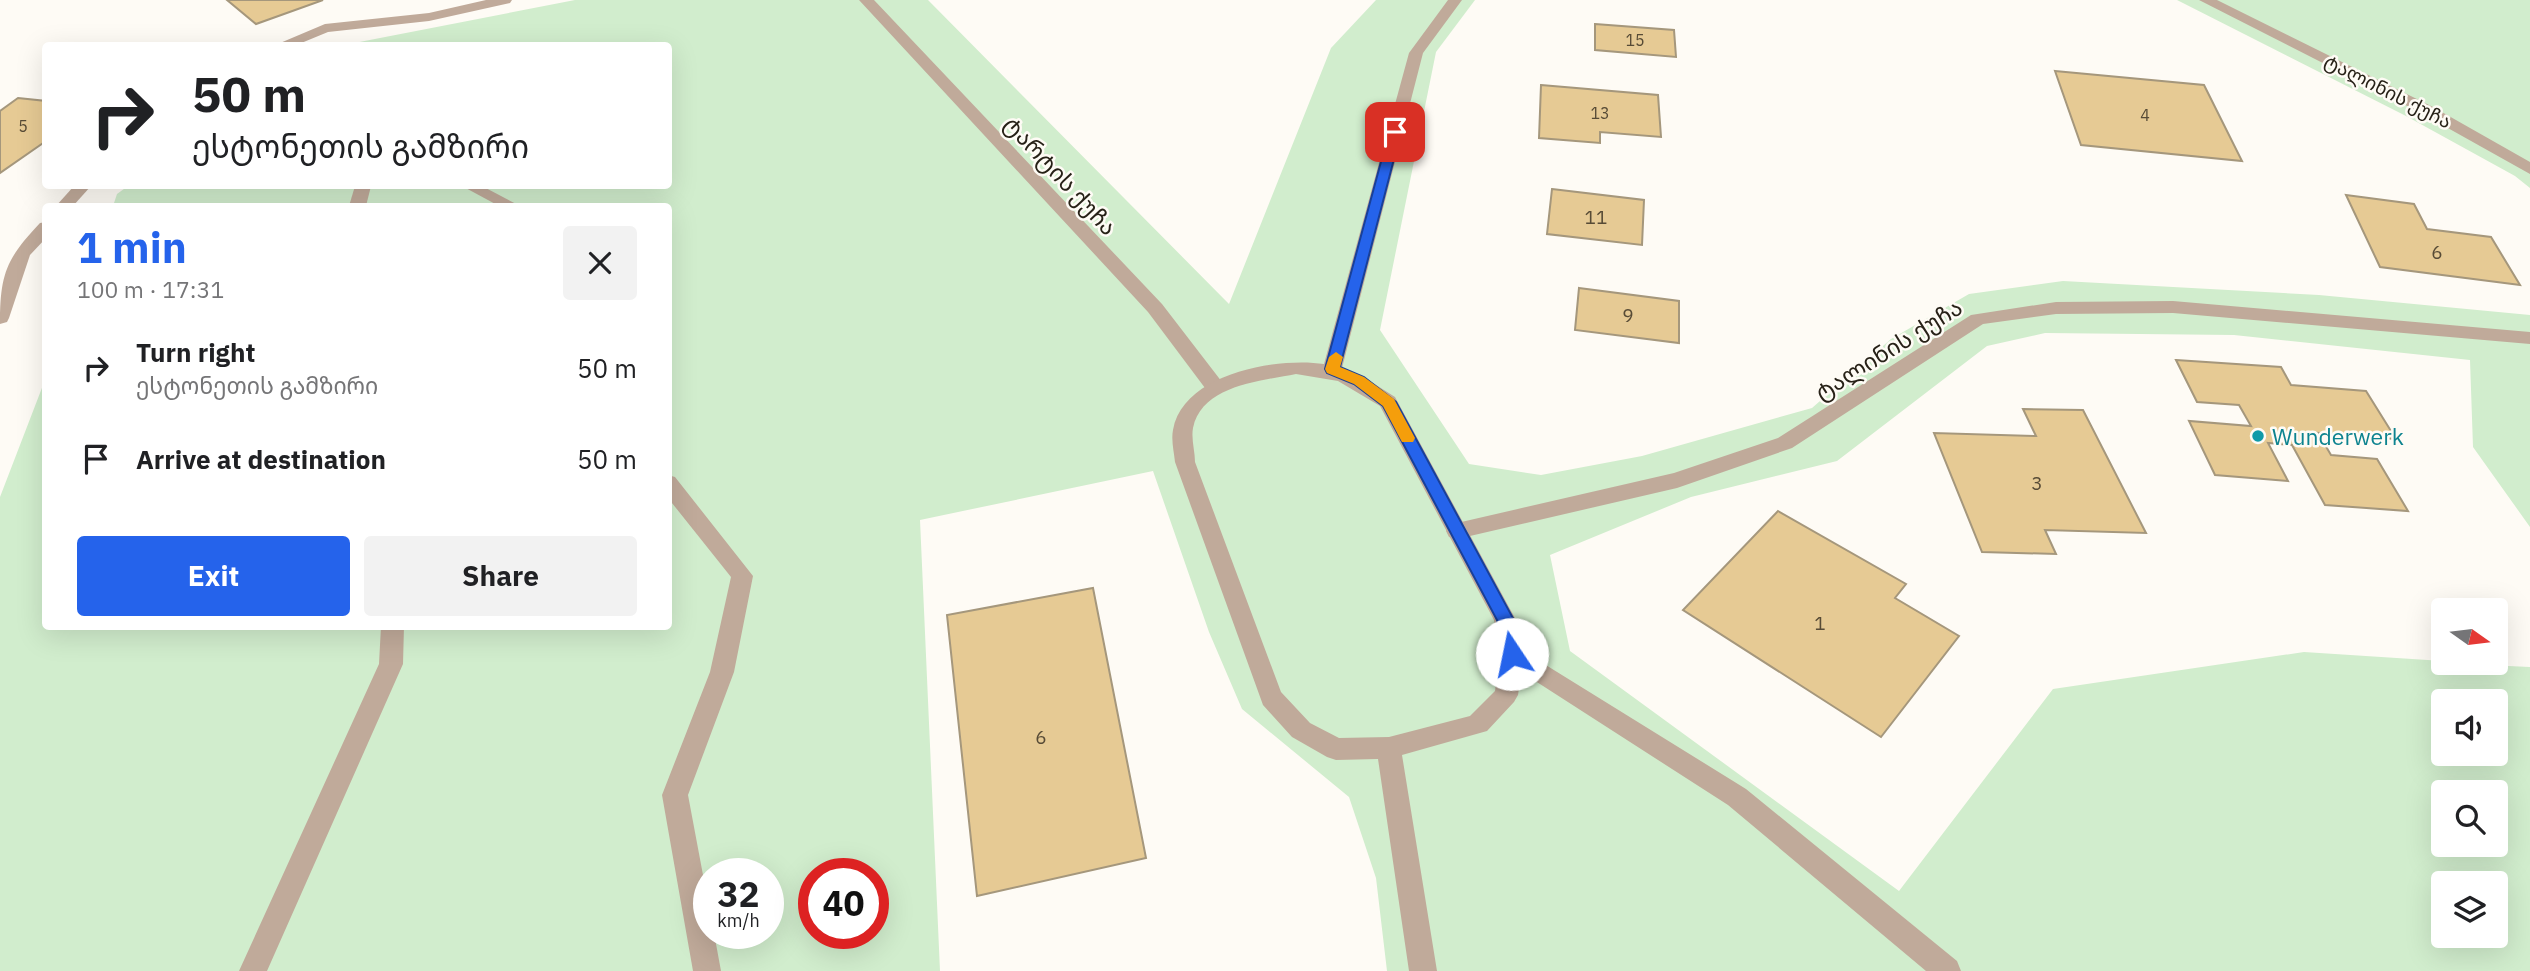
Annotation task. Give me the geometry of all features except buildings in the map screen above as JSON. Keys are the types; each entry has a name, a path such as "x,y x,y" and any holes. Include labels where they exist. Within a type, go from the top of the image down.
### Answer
{"street":[{"path":"290,42 326,28 429,18 505,0"},
{"name":"ტარტის ქუჩა","path":"866,0 1155,308 1215,387"},
{"path":"1332,369 1416,53 1455,0"},
{"name":"ტალინის ქუჩა","path":"2206,0 2427,110 2530,169"},
{"path":"67,203 80,189"},
{"path":"476,189 504,203"},
{"path":"0,318 22,253 42,231"},
{"name":"ტალინის ქუჩა","path":"1457,531 1677,481 1785,443 1978,319 2056,308 2173,307 2530,338"},
{"path":"1296,367 1332,369 1359,381 1388,402 1505,620 1512,654 1506,695 1478,724 1389,748 1336,749 1301,730 1271,698 1185,462 1183,429 1195,403 1215,387 1296,367"},
{"path":"672,487 742,576 722,672 675,794 707,971"},
{"path":"253,971 391,664 393,630"},
{"path":"1512,654 1737,797 1947,971"},
{"path":"1389,748 1423,971"}],"green space":[{"path":"575,0 928,0 1229,304 1331,48 1376,0 1475,0 1436,52 1380,330 1469,464 1541,475 1642,456 1812,408 1891,339 1969,294 2063,281 2319,295 2530,315 2530,527 2473,447 2470,360 2234,335 2045,333 1987,346 1837,461 1691,497 1550,555 1570,651 1899,891 2053,689 2304,652 2431,660 2431,676 2508,676 2508,666 2530,667 2530,971 1387,971 1376,878 1349,797 1242,709 1209,632 1153,471 920,520 940,971 0,971 0,497 42,388 42,630 672,630 672,203 114,203 117,194 124,189 672,189 672,42 359,42"},
{"path":"2177,0 2530,0 2530,188 2515,176 2406,116"}],"slow traffic":[{"path":"1336,357 1332,369 1359,381 1388,402 1407,438"}],"place":[{"name":"Wunderwerk","path":"2258,436"}],"route":[{"path":"1395,132 1332,369 1359,381 1388,402 1505,620 1512,654"}]}
